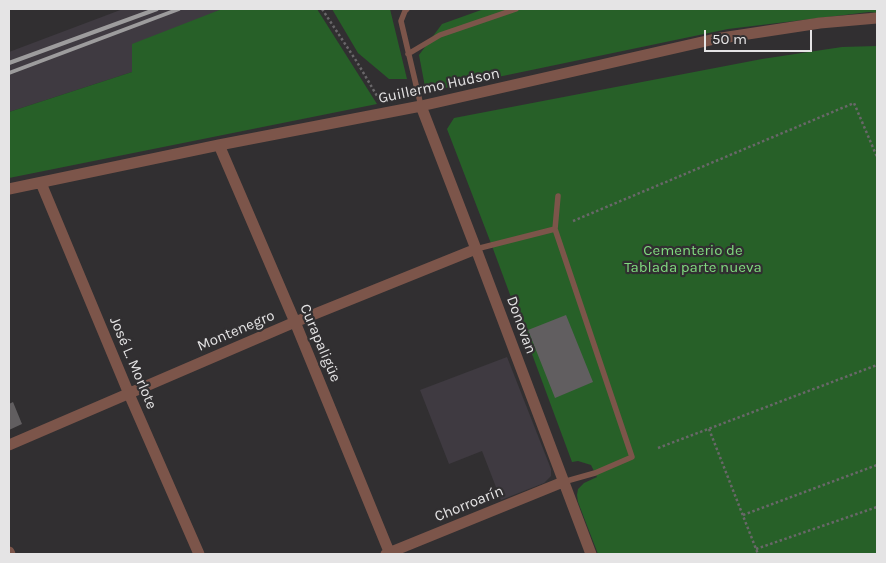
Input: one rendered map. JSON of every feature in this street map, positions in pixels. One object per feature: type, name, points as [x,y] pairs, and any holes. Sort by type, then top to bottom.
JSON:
[{"type":"street","name":"Guillermo Hudson","points":[[9,189],[219,145],[421,106],[714,39],[820,23],[877,18]]},
{"type":"street","name":"Donovan","points":[[421,106],[591,554]]},
{"type":"street","name":"Curapaligüe","points":[[219,145],[389,554]]},
{"type":"street","name":"José L. Morlote","points":[[41,183],[129,394],[199,554]]},
{"type":"street","name":"Montenegro","points":[[9,445],[294,322],[476,249]]},
{"type":"street","name":"Chorroarín","points":[[389,554],[563,482]]},
{"type":"lane","points":[[406,9],[401,21],[421,106]]},
{"type":"lane","points":[[408,54],[440,34],[516,9]]},
{"type":"lane","points":[[558,196],[555,229],[632,457],[595,473],[563,482]]},
{"type":"lane","points":[[476,249],[555,229]]},
{"type":"path","points":[[322,9],[357,62],[387,113]]},
{"type":"path","points":[[573,221],[854,103],[877,157]]},
{"type":"path","points":[[658,448],[877,365]]},
{"type":"path","points":[[709,429],[758,554]]},
{"type":"path","points":[[742,515],[877,464]]},
{"type":"path","points":[[756,549],[877,507]]},
{"type":"shaded area","points":[[123,9],[222,9],[132,72],[9,112],[9,52]]},
{"type":"shaded area","points":[[507,357],[551,469],[551,476],[544,483],[501,500],[482,451],[449,464],[420,390]]},
{"type":"green space","points":[[222,9],[317,9],[377,104],[9,178],[9,112],[132,72],[132,44]]},
{"type":"green space","points":[[332,9],[390,9],[407,79],[389,79],[358,53]]},
{"type":"green space","points":[[484,9],[877,9],[877,13],[869,12],[728,29],[426,92],[419,55],[442,24]]},
{"type":"green space","name":"Cementerio de Tablada parte nueva","points":[[877,46],[877,554],[598,554],[577,495],[578,489],[584,483],[597,477],[591,465],[578,461],[572,462],[447,129],[454,118],[762,59],[842,47]]},
{"type":"building","points":[[566,315],[593,382],[555,398],[528,330]]},
{"type":"building","points":[[13,402],[22,424],[9,430],[9,404]]},
{"type":"railway","points":[[9,63],[157,9]]},
{"type":"railway","points":[[9,73],[179,9]]}]
